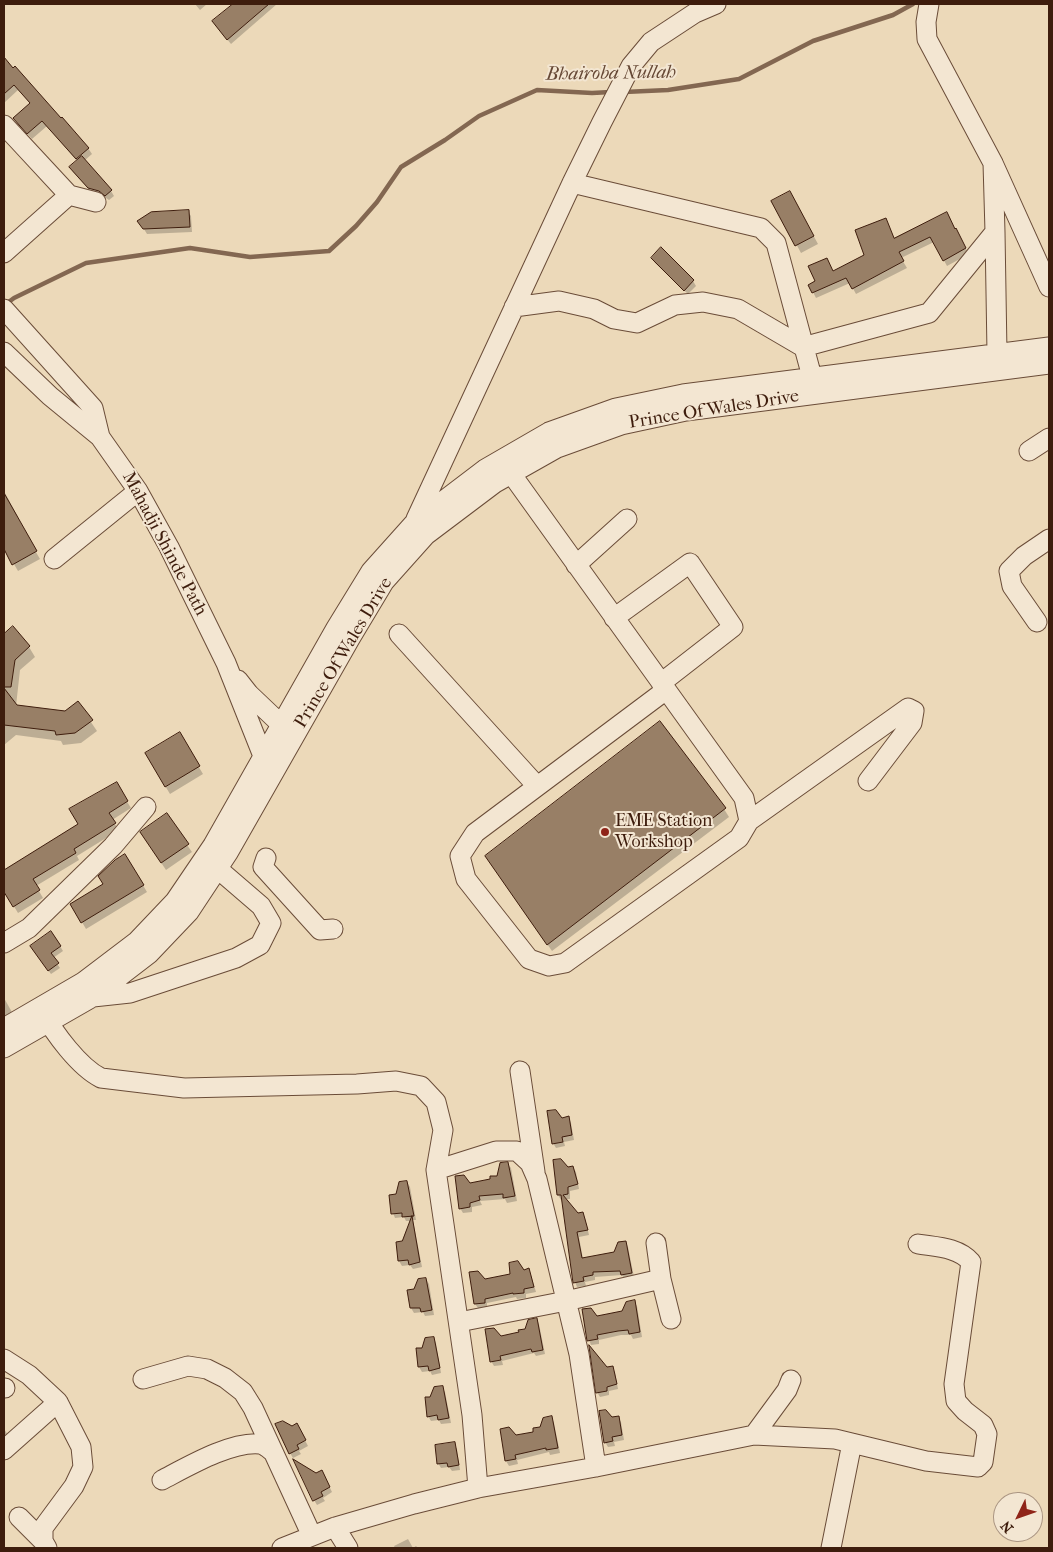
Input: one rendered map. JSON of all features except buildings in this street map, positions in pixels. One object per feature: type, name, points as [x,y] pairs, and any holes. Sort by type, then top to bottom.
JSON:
[{"type":"street","points":[[420,529],[514,308],[572,183],[631,66],[651,42],[695,13],[716,4]]},
{"type":"street","points":[[928,4],[927,39],[993,163],[1049,287]]},
{"type":"street","points":[[4,125],[68,195],[96,202]]},
{"type":"street","points":[[993,163],[997,353]]},
{"type":"street","points":[[572,183],[761,228],[776,243],[812,377]]},
{"type":"street","points":[[4,253],[68,195]]},
{"type":"street","points":[[514,308],[559,301],[594,309],[614,319],[637,323],[675,305],[703,302],[738,308],[803,347],[928,313],[994,232]]},
{"type":"street","points":[[5,310],[93,408],[100,437]]},
{"type":"street","name":"Prince Of Wales Drive","points":[[506,466],[550,432],[616,408],[683,394],[1049,347]]},
{"type":"street","name":"Mahadji Shinde Path","points":[[4,352],[10,369],[100,437],[138,491],[169,547],[271,760]]},
{"type":"street","name":"Prince Of Wales Drive","points":[[4,1048],[83,982],[137,941],[175,901],[271,760],[288,731],[370,571],[420,529],[485,469],[506,466],[621,425],[686,411],[1049,364]]},
{"type":"street","points":[[1029,451],[1049,438]]},
{"type":"street","points":[[506,466],[744,798],[749,821]]},
{"type":"street","points":[[54,559],[138,491]]},
{"type":"street","points":[[576,565],[627,519]]},
{"type":"street","points":[[1037,622],[1012,586],[1009,572],[1024,556],[1049,539]]},
{"type":"street","points":[[614,618],[690,563],[733,627],[663,686],[475,833],[460,856],[466,879],[529,959],[549,966],[565,963],[739,838],[749,821],[908,708],[914,711],[912,723],[868,781]]},
{"type":"street","points":[[399,634],[537,786]]},
{"type":"street","name":"Mahadji Shinde Path","points":[[226,664],[249,694],[288,731]]},
{"type":"street","name":"Prince Of Wales Drive","points":[[4,1028],[92,997],[156,947],[189,912],[228,853],[271,760]]},
{"type":"street","points":[[4,943],[29,928],[113,846],[146,807]]},
{"type":"street","points":[[266,858],[263,867],[320,930],[333,929]]},
{"type":"street","points":[[218,869],[261,906],[271,922]]},
{"type":"street","points":[[92,997],[130,993],[236,958],[260,945],[271,922],[296,904]]},
{"type":"street","points":[[44,1015],[84,1068],[101,1078],[184,1088],[357,1084],[396,1081],[421,1086],[436,1102],[443,1130],[436,1170],[472,1415],[478,1488]]},
{"type":"street","points":[[520,1071],[535,1175],[579,1354],[596,1467]]},
{"type":"street","points":[[436,1170],[496,1151],[517,1151],[530,1163],[535,1175]]},
{"type":"street","points":[[656,1243],[661,1279],[671,1319]]},
{"type":"street","points":[[282,1548],[335,1527],[478,1488],[596,1467],[754,1434],[835,1439],[926,1461],[978,1467],[983,1462],[988,1434],[983,1424],[965,1411],[956,1401],[954,1384],[971,1262],[965,1255],[946,1248],[918,1244]]},
{"type":"street","points":[[459,1322],[566,1301],[661,1279]]},
{"type":"street","points":[[4,1359],[29,1375],[58,1402],[81,1447],[82,1467],[74,1486],[43,1528],[45,1545]]},
{"type":"street","points":[[143,1379],[188,1366],[207,1369],[225,1378],[243,1392],[253,1408],[312,1536]]},
{"type":"street","points":[[754,1434],[788,1390],[791,1380]]},
{"type":"street","points":[[4,1450],[58,1402]]},
{"type":"street","points":[[831,1548],[852,1443]]},
{"type":"street","points":[[162,1480],[195,1462],[241,1444],[262,1444],[273,1452]]},
{"type":"street","points":[[19,1517],[45,1545]]},
{"type":"street","points":[[335,1527],[348,1548]]},
{"type":"waterway","name":"Bhairoba Nullah","points":[[624,92],[668,90],[739,79],[813,41],[893,15],[913,4]]},
{"type":"waterway","name":"Bhairoba Nullah","points":[[6,304],[14,298],[86,263],[190,248],[250,257],[329,251],[356,226],[377,202],[401,167],[479,116],[537,90],[592,93],[611,92]]},
{"type":"place","name":"EME Station Workshop","points":[[605,832]]}]
